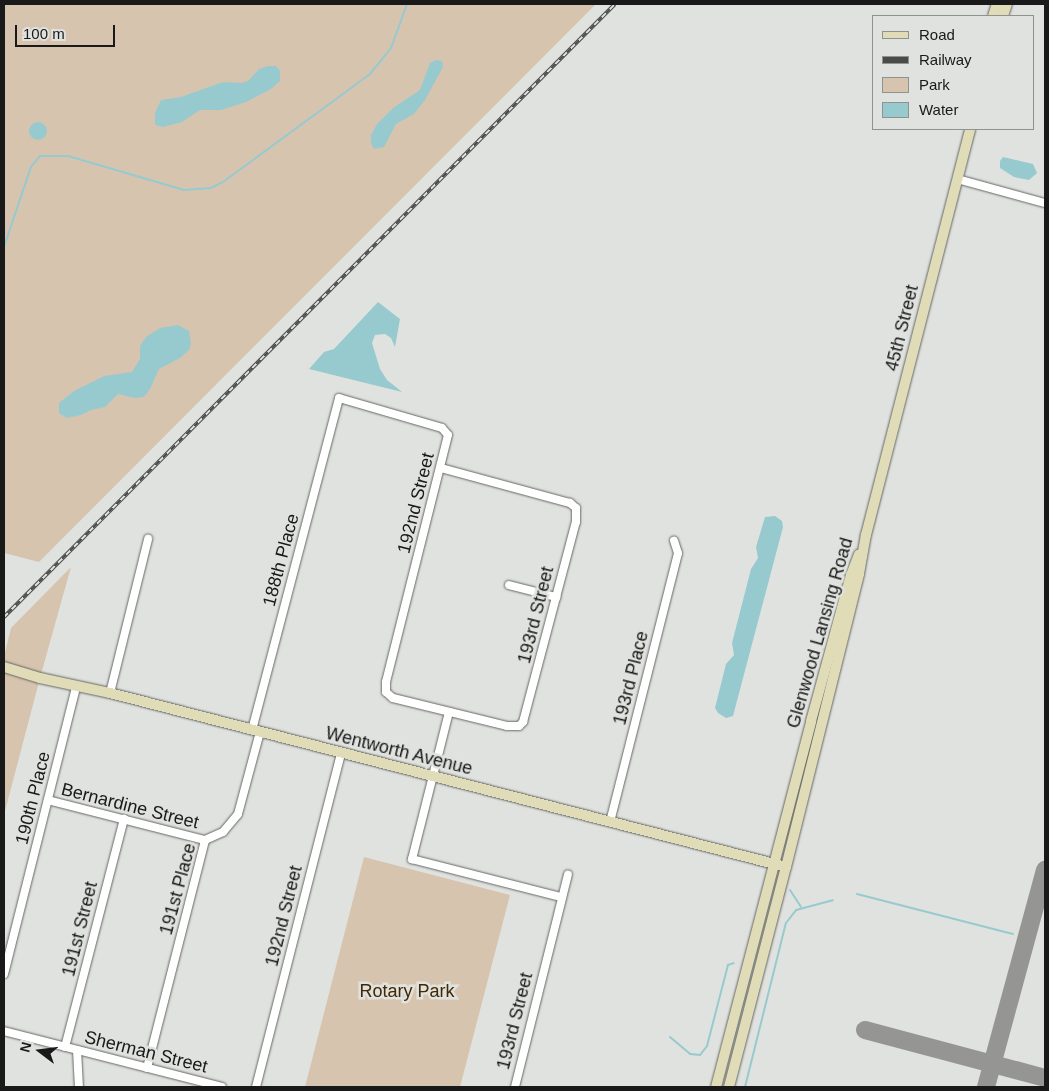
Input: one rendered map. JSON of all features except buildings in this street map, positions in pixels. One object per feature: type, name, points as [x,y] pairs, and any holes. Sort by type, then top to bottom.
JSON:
[{"type":"main road","name":"45th Street","points":[[866,535],[970,130]]},
{"type":"main road","name":"Glenwood Lansing Road","points":[[716,1087],[850,575],[866,535]]},
{"type":"main road","name":"Glenwood Lansing Road","points":[[729,1087],[859,574],[866,535]]},
{"type":"main road","name":"Wentworth Avenue","points":[[4,666],[76,687],[110,693],[786,867]]},
{"type":"street","points":[[957,179],[1045,203]]},
{"type":"street","name":"192nd Street","points":[[339,398],[444,429],[448,439],[386,682],[386,692],[393,698],[449,712]]},
{"type":"street","name":"188th Place","points":[[256,731],[339,398]]},
{"type":"street","name":"193rd Street","points":[[440,468],[570,503],[576,508],[576,522],[526,716],[519,726],[507,726],[449,712]]},
{"type":"street","points":[[110,693],[148,539]]},
{"type":"street","name":"193rd Place","points":[[610,822],[678,554],[674,541]]},
{"type":"street","points":[[509,585],[556,597]]},
{"type":"street","name":"190th Place","points":[[4,974],[76,687]]},
{"type":"street","points":[[449,712],[412,859],[561,897]]},
{"type":"street","name":"191st Place","points":[[147,1068],[205,840],[223,832],[238,814],[256,731]]},
{"type":"street","name":"192nd Street","points":[[256,1087],[342,753]]},
{"type":"street","name":"Bernardine Street","points":[[48,800],[205,840]]},
{"type":"street","name":"191st Street","points":[[65,1047],[124,819]]},
{"type":"street","name":"193rd Street","points":[[514,1087],[568,874]]},
{"type":"street","name":"Sherman Street","points":[[4,1031],[222,1087]]},
{"type":"street","points":[[77,1050],[79,1087]]},
{"type":"green space","points":[[4,4],[596,4],[39,562],[4,553]]},
{"type":"green space","points":[[71,567],[4,815],[4,657],[11,628]]},
{"type":"green space","name":"Rotary Park","points":[[364,857],[510,895],[460,1087],[305,1087]]},
{"type":"water","points":[[436,60],[442,61],[443,67],[425,100],[414,114],[396,124],[384,147],[374,149],[371,143],[371,135],[377,124],[393,108],[420,90],[430,63]]},
{"type":"water","points":[[276,66],[280,71],[280,81],[271,89],[246,102],[221,110],[200,110],[182,122],[163,127],[155,125],[155,113],[161,100],[181,97],[223,82],[242,83],[248,81],[259,69]]},
{"type":"water","points":[[38,122],[44,125],[47,131],[44,137],[38,140],[32,137],[29,131],[32,125]]},
{"type":"water","points":[[1003,157],[1033,164],[1037,173],[1029,180],[1014,177],[1000,168],[1000,161]]},
{"type":"water","points":[[378,302],[400,319],[395,347],[391,338],[385,334],[375,335],[372,343],[380,369],[387,380],[402,392],[309,369],[324,352],[334,349]]},
{"type":"water","points":[[178,325],[189,331],[191,344],[189,350],[180,358],[159,369],[150,389],[144,397],[134,398],[118,394],[105,407],[91,410],[81,415],[67,418],[59,413],[59,403],[74,391],[104,376],[132,372],[140,359],[140,346],[146,337],[160,328]]},
{"type":"water","points":[[775,516],[782,521],[783,527],[733,716],[726,718],[718,713],[715,708],[726,664],[734,655],[732,643],[751,569],[758,558],[756,547],[765,517]]},
{"type":"waterway","points":[[4,247],[31,167],[40,156],[68,156],[184,190],[211,188],[223,182],[370,74],[391,48],[407,4]]},
{"type":"waterway","points":[[790,890],[801,907]]},
{"type":"waterway","points":[[857,894],[1013,934]]},
{"type":"waterway","points":[[745,1087],[786,923],[796,910],[833,900]]},
{"type":"waterway","points":[[670,1037],[690,1054],[700,1055],[707,1046],[728,965],[734,963]]},
{"type":"taxiway","points":[[986,1087],[1045,870]]},
{"type":"taxiway","points":[[865,1030],[1045,1078]]},
{"type":"railway","points":[[4,617],[615,4]]}]
